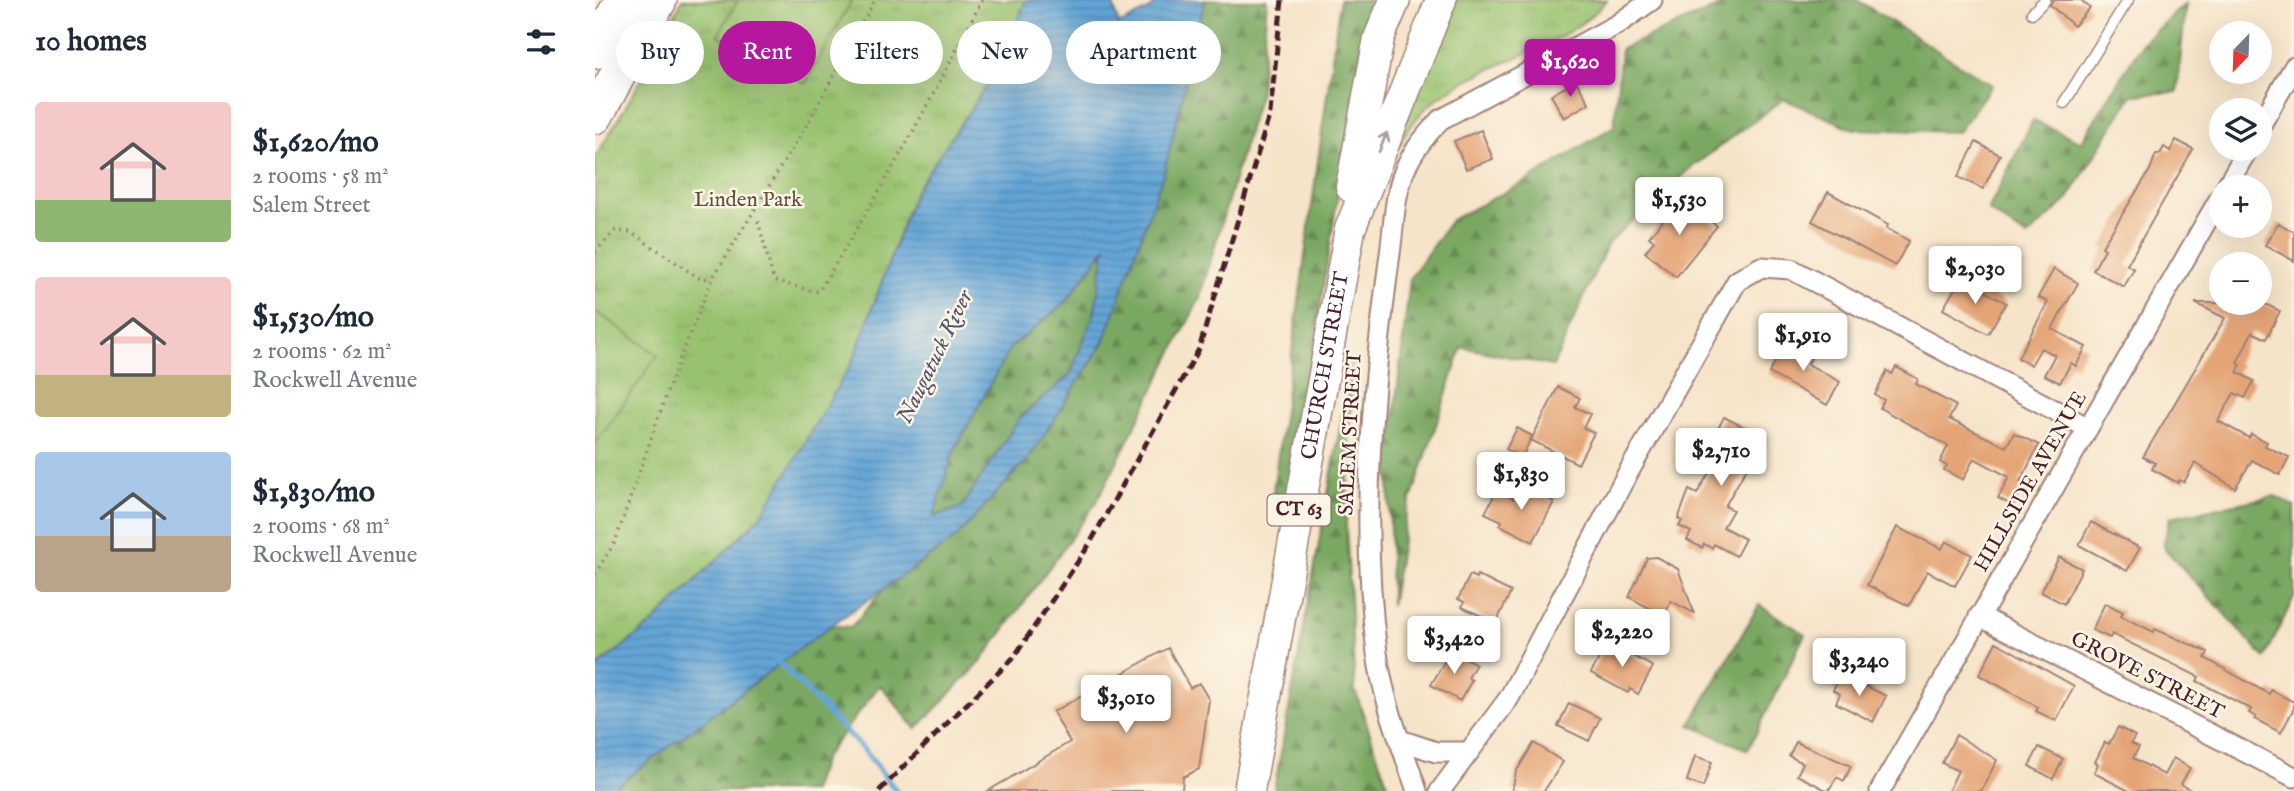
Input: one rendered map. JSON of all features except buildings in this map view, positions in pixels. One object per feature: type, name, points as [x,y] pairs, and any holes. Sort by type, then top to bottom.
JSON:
[{"type":"highway","points":[[595,51],[623,0]]},
{"type":"highway","points":[[595,116],[659,0]]},
{"type":"main road","name":"CHURCH STREET","points":[[1248,791],[1350,229],[1351,186],[1379,38],[1395,0]]},
{"type":"main road","name":"CHURCH STREET","points":[[1350,229],[1441,0]]},
{"type":"street","points":[[1379,38],[1382,0]]},
{"type":"street","name":"SALEM STREET","points":[[1417,791],[1384,692],[1377,654],[1369,562],[1369,470],[1379,334],[1397,196],[1406,167],[1422,139],[1440,120],[1455,109],[1618,24],[1652,0]]},
{"type":"street","points":[[2272,105],[2294,67]]},
{"type":"street","name":"HILLSIDE AVENUE","points":[[1880,791],[2209,217]]},
{"type":"street","points":[[1440,791],[1509,698],[1624,480],[1737,281],[1761,267],[1791,269],[2088,429]]},
{"type":"street","name":"GROVE STREET","points":[[1979,616],[2294,777]]},
{"type":"street","points":[[1400,740],[1436,752],[1469,752]]},
{"type":"lane","points":[[2032,13],[2045,0]]},
{"type":"lane","points":[[2064,103],[2128,0]]},
{"type":"path","points":[[595,574],[622,522],[670,384],[712,279],[816,110],[875,0]]},
{"type":"path","points":[[758,221],[774,281],[818,292],[875,201],[939,86],[982,0]]},
{"type":"path","points":[[595,252],[611,234],[622,230],[699,278],[712,279]]},
{"type":"green space","name":"Linden Park","points":[[682,0],[1026,0],[1018,21],[957,21],[957,84],[988,84],[915,191],[853,361],[762,515],[651,625],[595,668],[595,158],[639,84],[704,84],[704,21],[672,21]]},
{"type":"green space","points":[[738,0],[852,0],[840,21],[830,21],[830,39],[816,64],[816,21],[726,21]]},
{"type":"green space","points":[[1205,0],[1267,0],[1260,91],[1199,300],[1096,503],[980,663],[916,729],[880,685],[824,758],[812,791],[595,791],[595,773],[797,623],[851,627],[913,556],[956,538],[1031,455],[1104,342],[1180,84],[1221,84],[1221,21],[1199,21]]},
{"type":"green space","points":[[1340,0],[1369,0],[1286,520],[1270,513]]},
{"type":"green space","points":[[1453,0],[1607,0],[1587,19],[1565,34],[1467,80],[1444,94],[1418,116],[1390,160]]},
{"type":"green space","points":[[1733,0],[1857,0],[1992,85],[1958,132],[1853,129],[1784,99],[1688,170],[1608,243],[1553,366],[1462,347],[1407,512],[1391,606],[1389,464],[1410,278],[1451,220],[1525,182],[1614,126],[1621,49]]},
{"type":"green space","points":[[2186,3],[2177,92],[2132,95],[2067,200],[2027,237],[1988,210],[2033,120],[2081,142],[2143,42]]},
{"type":"green space","points":[[1107,245],[1094,315],[1070,375],[1019,419],[962,507],[933,517],[953,453],[1010,348],[1066,302]]},
{"type":"green space","points":[[595,311],[658,355],[595,444]]},
{"type":"green space","points":[[1352,361],[1346,524],[1355,690],[1387,783],[1387,791],[1274,791]]},
{"type":"green space","points":[[2275,496],[2294,506],[2294,597],[2265,658],[2163,547],[2170,517]]},
{"type":"green space","points":[[1759,605],[1805,634],[1748,750],[1690,725]]},
{"type":"water","name":"Naugatuck River","points":[[1026,0],[1112,0],[1118,21],[1066,21],[1066,84],[1185,84],[1165,169],[1104,342],[1031,455],[956,538],[829,627],[610,791],[595,791],[595,668],[651,625],[762,515],[853,361],[915,191],[988,84],[1052,84],[1052,21],[1018,21]],"holes":[[[1106,246],[1094,315],[1070,375],[1019,419],[962,507],[934,517],[953,453],[1010,348],[1066,302]]]},
{"type":"water","points":[[1154,0],[1205,0],[1200,21],[1127,21],[1152,8]]},
{"type":"waterway","points":[[775,658],[865,751],[896,791]]},
{"type":"railway","points":[[879,791],[1014,657],[1089,545],[1199,349],[1270,113],[1282,0]]}]
